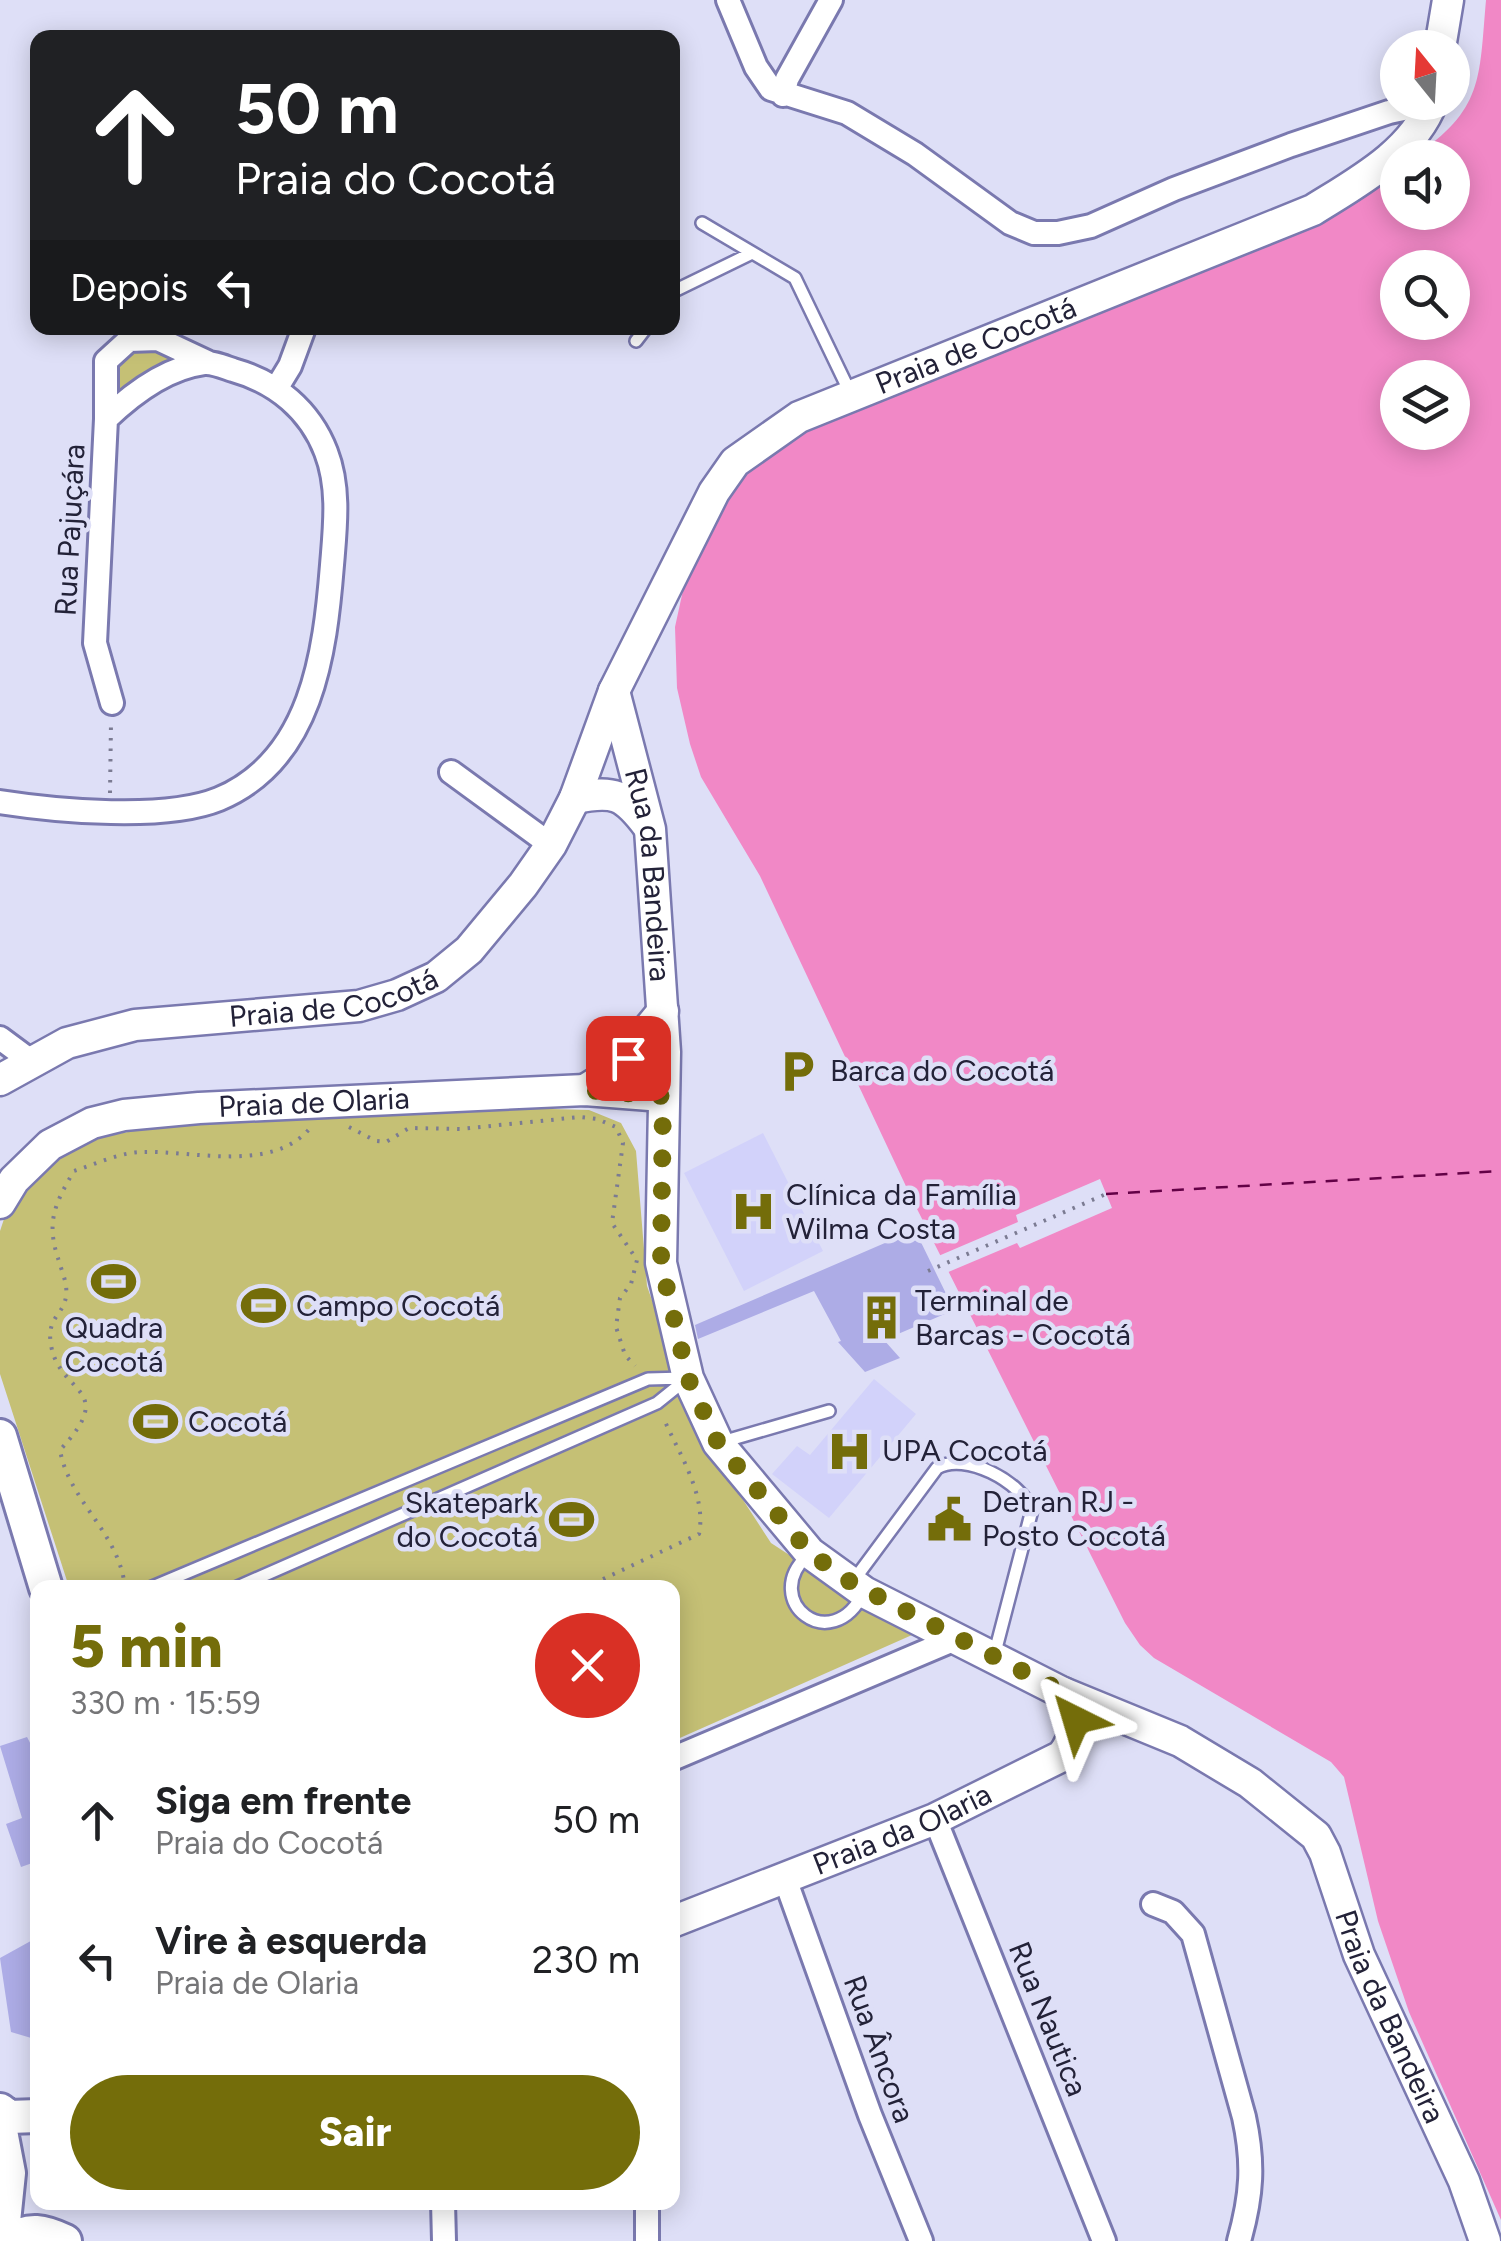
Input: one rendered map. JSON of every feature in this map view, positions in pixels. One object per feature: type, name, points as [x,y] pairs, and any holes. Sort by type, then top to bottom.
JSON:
[{"type":"main road","points":[[0,1436],[8,1501],[43,1580]]},
{"type":"main road","points":[[0,2110],[9,2117],[30,2116]]},
{"type":"main road","points":[[0,2126],[9,2173],[6,2241],[28,2232],[44,2231],[65,2241]]},
{"type":"main road","points":[[48,2210],[65,2241]]},
{"type":"street","points":[[728,0],[756,67],[771,89],[846,113],[915,154],[1026,232],[1042,234],[1091,226],[1174,189],[1380,115]]},
{"type":"street","points":[[783,95],[787,79],[830,0]]},
{"type":"street","points":[[1443,30],[1448,0]]},
{"type":"street","name":"Praia de Cocotá","points":[[614,691],[693,530],[735,462],[806,414],[1313,210],[1397,151],[1425,120]]},
{"type":"street","points":[[276,389],[301,335]]},
{"type":"street","name":"Rua Pajuçára","points":[[0,802],[110,813],[180,808],[218,800],[247,783],[277,757],[296,730],[317,678],[328,616],[336,520],[327,455],[312,422],[276,389],[158,339],[128,340],[106,361],[95,643],[112,703]]},
{"type":"street","name":"Rua Pajuçára","points":[[106,419],[150,383],[206,362]]},
{"type":"street","name":"Rua da Bandeira","points":[[585,1090],[612,1073],[663,1011],[650,830],[612,728],[614,691]]},
{"type":"street","name":"Praia de Cocotá","points":[[13,1072],[67,1043],[135,1024],[359,1006],[436,977],[469,950],[523,886],[551,845],[612,728]]},
{"type":"street","points":[[451,772],[551,845]]},
{"type":"street","points":[[575,798],[604,792],[619,797],[633,807],[650,830]]},
{"type":"street","points":[[663,1011],[661,1263],[688,1378],[718,1443],[810,1553],[858,1588],[1063,1692]]},
{"type":"street","points":[[0,1038],[13,1072]]},
{"type":"street","name":"Praia de Olaria","points":[[0,1203],[14,1180],[50,1145],[92,1123],[124,1115],[585,1090],[663,1096]]},
{"type":"street","points":[[680,1756],[956,1639]]},
{"type":"street","name":"Praia da Bandeira","points":[[1063,1692],[1180,1741],[1280,1804],[1316,1836],[1326,1853],[1358,1955],[1464,2182],[1485,2241]]},
{"type":"street","name":"Praia da Olaria","points":[[680,1919],[935,1818],[1062,1756],[1071,1744],[1076,1720],[1063,1692]]},
{"type":"street","name":"Rua Nautica","points":[[935,1818],[1104,2241]]},
{"type":"street","name":"Rua Âncora","points":[[784,1876],[920,2241]]},
{"type":"street","points":[[1153,1904],[1173,1912],[1192,1934],[1244,2117],[1252,2184],[1239,2241]]},
{"type":"street","points":[[443,2210],[444,2241]]},
{"type":"street","points":[[647,2210],[647,2241]]},
{"type":"lane","points":[[702,223],[794,278],[801,287],[836,386]]},
{"type":"lane","points":[[680,288],[752,253]]},
{"type":"lane","points":[[636,341],[641,335]]},
{"type":"lane","points":[[806,414],[814,400],[836,386],[860,378],[888,381]]},
{"type":"lane","points":[[169,1580],[648,1379],[688,1378]]},
{"type":"lane","points":[[252,1580],[657,1403],[688,1378]]},
{"type":"lane","points":[[718,1443],[829,1411]]},
{"type":"lane","points":[[810,1553],[795,1568],[790,1588],[797,1608],[814,1621],[836,1622],[855,1612],[858,1588],[937,1468],[962,1461],[1016,1486],[1027,1496],[1032,1510],[994,1658]]},
{"type":"path","points":[[110,744],[110,813]]},
{"type":"path","points":[[348,1126],[376,1142],[386,1142],[409,1128],[460,1130],[580,1117],[616,1127],[623,1143],[612,1224],[637,1260],[631,1284],[620,1298],[616,1327],[624,1354],[648,1379]]},
{"type":"path","points":[[123,1580],[117,1552],[64,1472],[60,1450],[77,1432],[87,1405],[82,1390],[58,1365],[52,1348],[50,1329],[67,1291],[50,1235],[54,1210],[74,1171],[117,1156],[140,1152],[260,1155],[286,1148],[304,1136],[315,1122]]},
{"type":"path","points":[[928,1271],[1106,1194]]},
{"type":"path","points":[[601,1580],[699,1534],[702,1516],[698,1499],[657,1403]]},
{"type":"shaded area","points":[[1486,0],[1501,0],[1501,2220],[1409,2012],[1378,1921],[1344,1777],[1331,1762],[1154,1658],[1125,1623],[912,1199],[760,876],[701,777],[677,688],[675,627],[685,581],[744,472],[805,424],[1232,259],[1338,207],[1380,179],[1380,230],[1470,230],[1470,140],[1436,140],[1456,120],[1470,120],[1470,98],[1479,72]]},
{"type":"shaded area","points":[[132,349],[159,349],[177,362],[143,374],[117,393],[118,364]]},
{"type":"shaded area","points":[[514,1108],[589,1110],[621,1123],[636,1151],[647,1286],[668,1346],[682,1406],[771,1543],[912,1635],[680,1738],[680,1580],[67,1580],[0,1374],[0,1231],[5,1216],[56,1158],[101,1137],[198,1119]]},
{"type":"shaded area","name":"Clínica da Família Wilma Costa","points":[[763,1133],[823,1251],[744,1291],[684,1173]]},
{"type":"shaded area","name":"UPA Cocotá","points":[[874,1379],[916,1414],[829,1518],[772,1474],[797,1446],[810,1455]]},
{"type":"pier","points":[[1100,1179],[1112,1208],[1020,1248],[1017,1243],[946,1273],[936,1257],[1018,1222],[1016,1215]]},
{"type":"building","name":"Terminal de Barcas - Cocotá","points":[[915,1230],[954,1310],[884,1340],[900,1358],[865,1372],[838,1342],[841,1341],[814,1291],[698,1339],[695,1325]]},
{"type":"building","points":[[27,1737],[30,1743],[30,1864],[21,1867],[6,1824],[22,1818],[0,1746]]},
{"type":"building","points":[[30,1941],[30,2038],[11,2032],[0,1958]]},
{"type":"ferry route","points":[[1106,1194],[1501,1171]]},
{"type":"place","name":"Barca do Cocotá","points":[[797,1071]]},
{"type":"place","name":"Clínica da Família Wilma Costa","points":[[753,1212]]},
{"type":"place","name":"Quadra Cocotá","points":[[114,1281]]},
{"type":"place","name":"Campo Cocotá","points":[[263,1306]]},
{"type":"place","name":"Terminal de Barcas - Cocotá","points":[[882,1318]]},
{"type":"place","name":"Cocotá","points":[[155,1422]]},
{"type":"place","name":"UPA Cocotá","points":[[849,1451]]},
{"type":"place","name":"Detran RJ - Posto Cocotá","points":[[949,1519]]},
{"type":"place","name":"Skatepark do Cocotá","points":[[571,1520]]},
{"type":"route","points":[[628,1058],[585,1090],[663,1096],[661,1263],[688,1378],[718,1443],[810,1553],[864,1592],[1063,1692],[1076,1720]]}]
